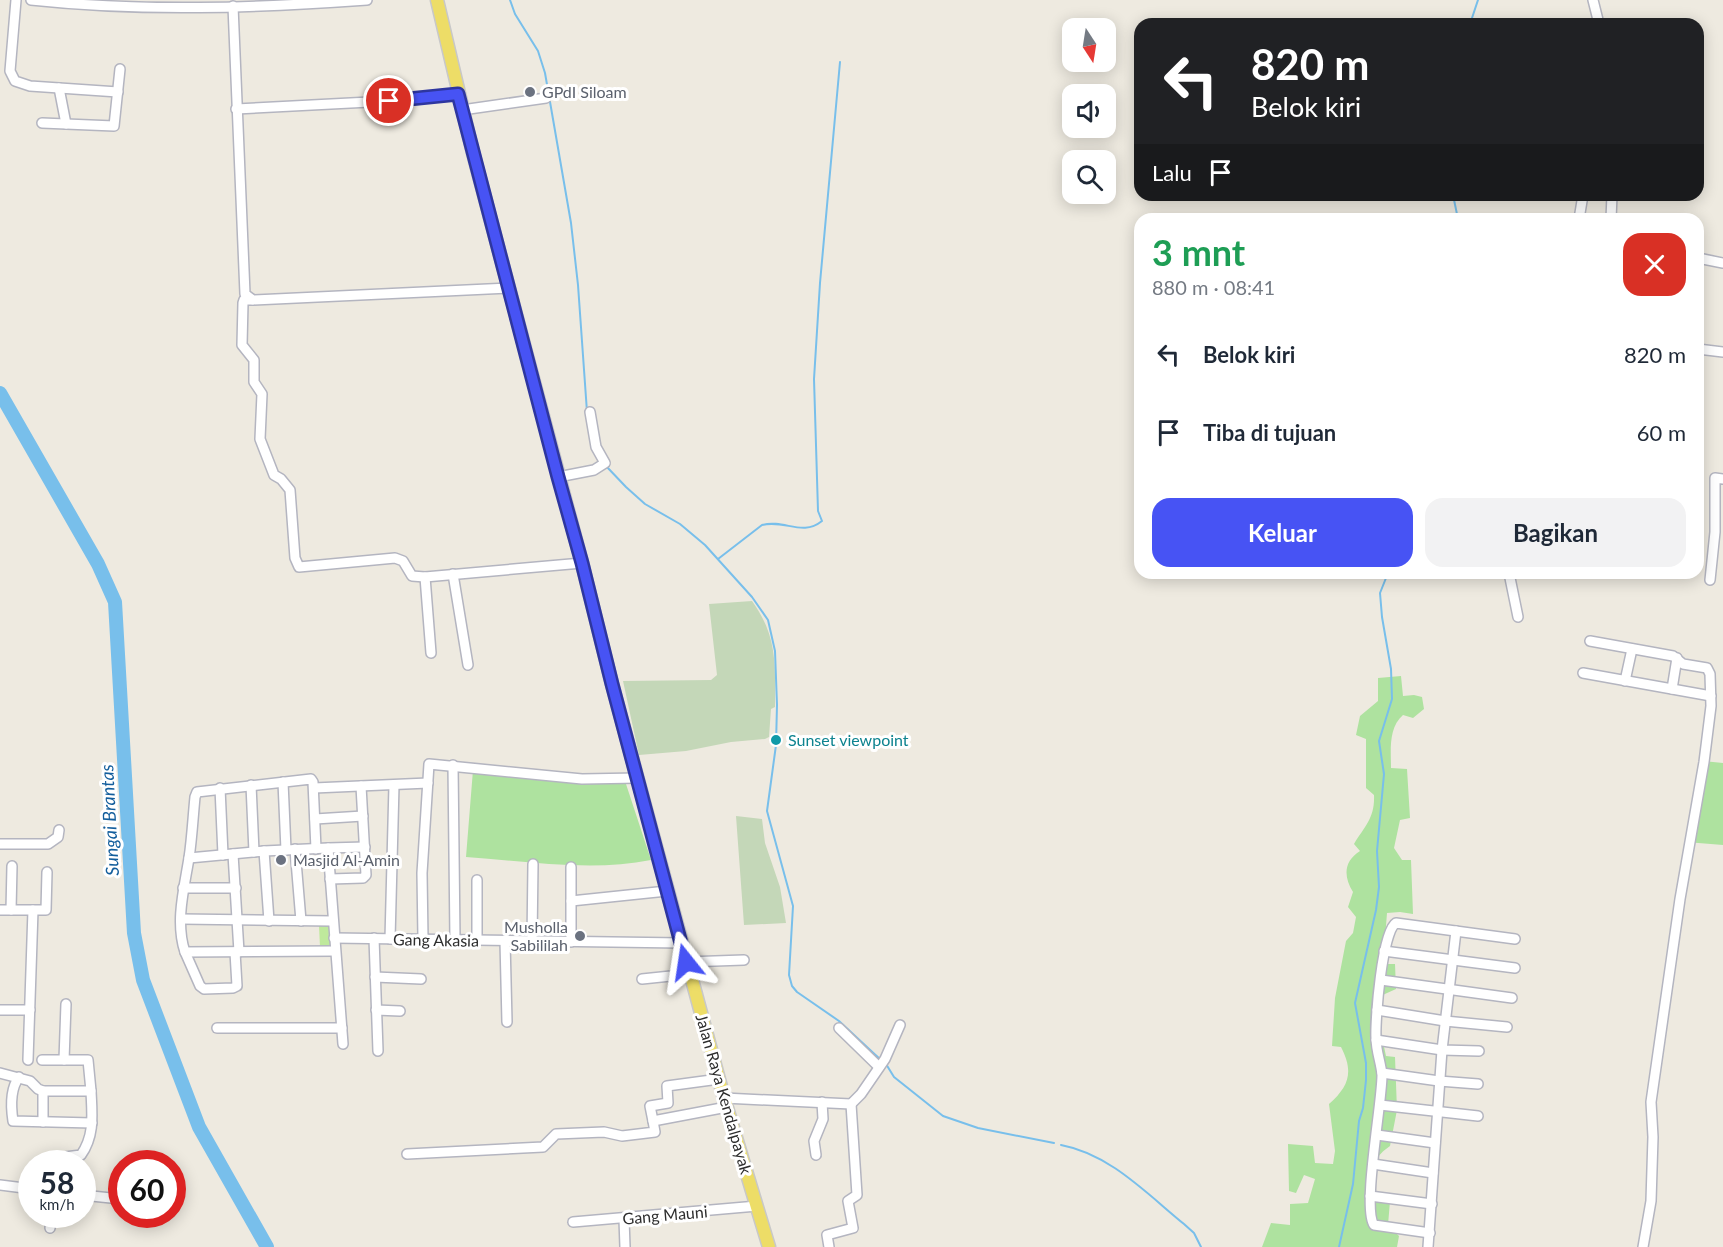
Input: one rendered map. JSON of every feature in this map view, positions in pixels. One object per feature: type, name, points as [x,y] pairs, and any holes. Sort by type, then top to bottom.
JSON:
[{"type":"main road","name":"Jalan Raya Kendalpayak","points":[[437,0],[462,110],[582,563],[610,678],[725,1102],[769,1247]]},
{"type":"street","points":[[16,0],[10,71],[13,80],[18,83],[59,88],[118,92]]},
{"type":"street","points":[[31,0],[101,7],[124,3],[203,3],[233,6],[367,0]]},
{"type":"street","points":[[1593,0],[1598,18]]},
{"type":"street","points":[[233,6],[245,294],[252,300]]},
{"type":"street","points":[[42,123],[114,126],[120,69]]},
{"type":"street","points":[[0,70],[10,71]]},
{"type":"street","points":[[59,88],[66,124]]},
{"type":"street","points":[[236,109],[389,101],[458,94]]},
{"type":"street","points":[[462,110],[546,98]]},
{"type":"street","points":[[1704,259],[1723,262]]},
{"type":"street","points":[[509,288],[244,300],[242,345],[254,360],[254,382],[262,394],[260,439],[274,475],[281,478],[290,490],[296,562],[299,567],[395,558],[403,561],[411,575],[425,577],[582,563]]},
{"type":"street","points":[[1704,350],[1723,352]]},
{"type":"street","points":[[558,477],[594,470],[604,465],[596,447],[590,412]]},
{"type":"street","points":[[1710,580],[1719,478]]},
{"type":"street","points":[[453,574],[468,665]]},
{"type":"street","points":[[425,577],[430,653]]},
{"type":"street","points":[[1510,579],[1518,617]]},
{"type":"street","points":[[1590,641],[1677,658],[1683,664],[1707,668],[1709,671],[1711,696],[1704,762],[1680,899],[1651,1102],[1653,1137],[1651,1201],[1643,1247]]},
{"type":"street","points":[[1625,681],[1632,649]]},
{"type":"street","points":[[1672,689],[1677,658]]},
{"type":"street","points":[[1583,673],[1711,696]]},
{"type":"street","points":[[423,939],[422,873],[429,764],[582,779],[638,778]]},
{"type":"street","points":[[453,765],[455,940]]},
{"type":"street","points":[[220,788],[228,854],[236,888],[237,986],[204,989],[200,986],[181,937],[183,888],[189,858],[195,797],[200,790],[220,788],[251,785],[283,782],[311,779],[314,788],[316,849]]},
{"type":"street","points":[[283,782],[301,921]]},
{"type":"street","points":[[314,788],[428,783]]},
{"type":"street","points":[[251,785],[269,921]]},
{"type":"street","points":[[390,939],[394,785]]},
{"type":"street","points":[[330,879],[365,877],[361,786]]},
{"type":"street","points":[[315,819],[363,816]]},
{"type":"street","points":[[0,844],[48,844],[58,837],[59,830]]},
{"type":"street","points":[[189,858],[364,847]]},
{"type":"street","points":[[328,848],[343,1044]]},
{"type":"street","points":[[532,941],[533,864]]},
{"type":"street","points":[[11,910],[12,866]]},
{"type":"street","points":[[571,942],[572,867]]},
{"type":"street","points":[[0,910],[47,909],[47,872]]},
{"type":"street","points":[[477,880],[477,940]]},
{"type":"street","points":[[183,888],[236,888]]},
{"type":"street","points":[[571,901],[668,891]]},
{"type":"street","points":[[28,1060],[33,910]]},
{"type":"street","points":[[181,919],[333,921]]},
{"type":"street","points":[[1430,1233],[1373,1225],[1370,1196],[1382,1073],[1376,1040],[1377,1010],[1384,951],[1394,923],[1515,939]]},
{"type":"street","points":[[1428,1247],[1444,1021],[1456,931]]},
{"type":"street","name":"Gang Akasia","points":[[334,938],[681,944]]},
{"type":"street","points":[[374,938],[378,1051]]},
{"type":"street","points":[[505,941],[507,1022]]},
{"type":"street","points":[[185,952],[335,951]]},
{"type":"street","points":[[1384,951],[1515,968]]},
{"type":"street","points":[[642,979],[688,968],[744,960]]},
{"type":"street","points":[[375,977],[421,979]]},
{"type":"street","points":[[1381,980],[1512,998]]},
{"type":"street","points":[[64,1060],[66,1004]]},
{"type":"street","points":[[0,1010],[30,1010]]},
{"type":"street","points":[[376,1010],[400,1011]]},
{"type":"street","points":[[1377,1010],[1444,1021],[1507,1027]]},
{"type":"street","points":[[829,1247],[827,1235],[853,1228],[848,1201],[857,1196],[851,1104],[861,1094],[881,1064],[900,1025]]},
{"type":"street","points":[[218,1028],[342,1028]]},
{"type":"street","points":[[839,1028],[881,1064]]},
{"type":"street","points":[[1376,1040],[1442,1050],[1479,1052]]},
{"type":"street","points":[[42,1060],[88,1060],[92,1123],[84,1150]]},
{"type":"street","points":[[0,1073],[30,1081],[38,1089],[43,1090],[91,1091]]},
{"type":"street","points":[[1382,1073],[1478,1084]]},
{"type":"street","points":[[19,1077],[14,1086],[13,1121],[92,1123]]},
{"type":"street","points":[[407,1154],[543,1147],[556,1134],[604,1132],[622,1136],[655,1132],[650,1106],[668,1103],[667,1086],[719,1079]]},
{"type":"street","points":[[43,1090],[43,1122]]},
{"type":"street","points":[[653,1121],[725,1102],[851,1104]]},
{"type":"street","points":[[816,1155],[814,1141],[824,1119],[822,1102]]},
{"type":"street","points":[[1380,1105],[1478,1116]]},
{"type":"street","points":[[1377,1135],[1435,1143]]},
{"type":"street","points":[[1373,1164],[1433,1173]]},
{"type":"street","points":[[0,1185],[18,1187]]},
{"type":"street","points":[[1370,1196],[1432,1204]]},
{"type":"street","name":"Gang Mauni","points":[[573,1222],[757,1206]]},
{"type":"street","points":[[624,1219],[625,1247]]},
{"type":"green space","points":[[752,601],[767,627],[773,652],[775,707],[771,709],[769,737],[686,751],[639,755],[623,681],[711,680],[717,675],[709,604]]},
{"type":"green space","points":[[1401,676],[1403,696],[1422,697],[1424,709],[1413,718],[1403,715],[1398,720],[1391,747],[1391,768],[1407,769],[1410,818],[1400,820],[1394,848],[1402,860],[1411,860],[1413,914],[1387,913],[1383,964],[1395,964],[1396,989],[1376,998],[1386,1056],[1395,1057],[1397,1110],[1390,1146],[1376,1160],[1373,1177],[1373,1191],[1390,1201],[1388,1225],[1399,1236],[1397,1247],[1262,1247],[1271,1223],[1290,1225],[1290,1204],[1308,1203],[1315,1179],[1304,1175],[1296,1193],[1289,1191],[1288,1144],[1313,1146],[1315,1163],[1333,1164],[1335,1151],[1329,1104],[1345,1085],[1348,1071],[1341,1047],[1332,1046],[1335,998],[1346,941],[1353,933],[1356,917],[1348,907],[1353,892],[1348,880],[1347,869],[1351,859],[1360,851],[1354,844],[1368,821],[1374,803],[1374,795],[1366,788],[1366,739],[1356,735],[1360,716],[1378,701],[1378,678]]},
{"type":"green space","points":[[1703,761],[1723,763],[1723,845],[1686,842]]},
{"type":"green space","points":[[473,770],[625,781],[651,860],[582,865],[466,857]]},
{"type":"green space","points":[[736,816],[762,819],[765,843],[780,887],[786,923],[744,925]]},
{"type":"green space","points":[[319,926],[329,926],[331,947],[320,947]]},
{"type":"waterway","points":[[510,0],[515,14],[538,51],[545,73],[571,223],[587,412]]},
{"type":"waterway","points":[[1472,18],[1478,0]]},
{"type":"waterway","points":[[718,559],[762,525],[778,524],[807,528],[822,521],[818,511],[814,379],[820,283],[840,62]]},
{"type":"waterway","points":[[1454,201],[1457,213]]},
{"type":"waterway","name":"Sungai Brantas","points":[[0,393],[98,564],[115,602],[134,933],[143,980],[199,1127],[267,1247]]},
{"type":"waterway","points":[[588,423],[591,441]]},
{"type":"waterway","points":[[606,466],[645,504],[680,524],[705,545],[752,597],[768,620],[775,651],[777,705],[776,745],[767,811],[793,906],[789,975],[792,986],[797,992],[839,1021],[882,1061]]},
{"type":"waterway","points":[[1339,1247],[1353,1184],[1359,1121],[1366,1080],[1366,1063],[1355,1003],[1379,887],[1377,851],[1384,774],[1379,741],[1392,699],[1391,669],[1380,593],[1386,579]]},
{"type":"waterway","points":[[886,1064],[894,1077],[943,1116],[978,1128],[1054,1143]]},
{"type":"waterway","points":[[1061,1145],[1079,1150],[1112,1166],[1142,1188],[1194,1233],[1201,1247]]},
{"type":"place","name":"GPdI Siloam","points":[[530,92]]},
{"type":"place","name":"Sunset viewpoint","points":[[776,740]]},
{"type":"place","name":"Masjid Al-Amin","points":[[281,860]]},
{"type":"place","name":"Musholla Sabililah","points":[[580,936]]},
{"type":"route","points":[[389,101],[458,94],[686,962]]}]
